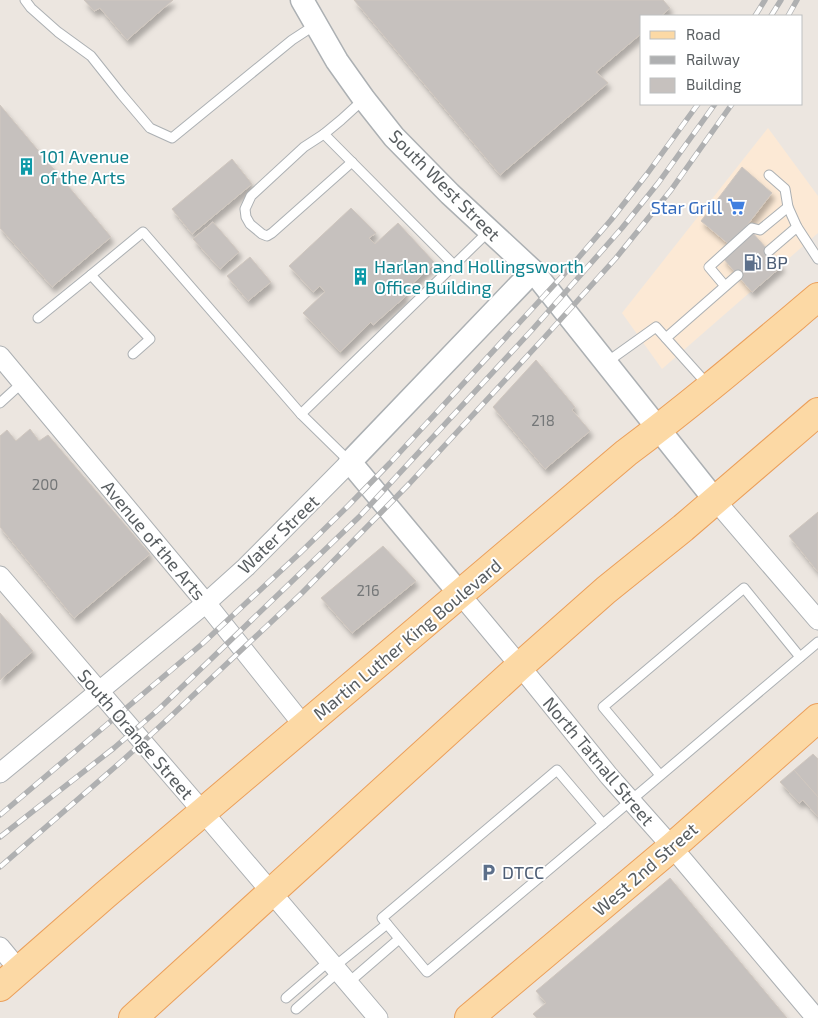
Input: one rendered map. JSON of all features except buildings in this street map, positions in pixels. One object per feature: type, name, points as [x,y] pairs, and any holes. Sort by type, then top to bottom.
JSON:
[{"type":"main road","name":"Martin Luther King Boulevard","points":[[10,978],[626,453],[710,387],[818,297]]},
{"type":"main road","points":[[132,1018],[606,590],[818,412]]},
{"type":"main road","name":"West 2nd Street","points":[[469,1018],[672,847],[818,718]]},
{"type":"street","name":"South West Street","points":[[302,0],[337,61],[394,137],[450,194],[533,271],[715,500]]},
{"type":"street","name":"Water Street","points":[[0,773],[206,603],[260,554],[533,271]]},
{"type":"street","name":"Avenue of the Arts","points":[[0,356],[206,603],[304,726]]},
{"type":"street","points":[[350,462],[460,594]]},
{"type":"street","points":[[715,500],[818,620]]},
{"type":"street","name":"South Orange Street","points":[[0,576],[378,1018]]},
{"type":"street","name":"North Tatnall Street","points":[[460,594],[609,776],[672,847],[816,1018]]},
{"type":"street","points":[[0,947],[10,978]]},
{"type":"lane","points":[[25,0],[31,8],[58,32],[91,56],[150,128],[172,138],[292,40],[315,24]]},
{"type":"lane","points":[[352,162],[267,236],[250,224],[246,217],[245,209],[251,196],[304,147],[324,134],[364,99]]},
{"type":"lane","points":[[324,134],[454,265]]},
{"type":"lane","points":[[769,175],[785,189],[788,207],[797,227],[818,259]]},
{"type":"lane","points":[[725,286],[709,267],[752,228],[760,230],[788,207]]},
{"type":"lane","points":[[769,251],[797,227]]},
{"type":"lane","points":[[301,414],[490,230]]},
{"type":"lane","points":[[38,318],[143,232],[301,414],[350,462]]},
{"type":"lane","points":[[91,275],[150,339],[133,354]]},
{"type":"lane","points":[[666,338],[738,275]]},
{"type":"lane","points":[[607,363],[656,326],[710,387]]},
{"type":"lane","points":[[0,403],[23,382]]},
{"type":"lane","points":[[660,775],[603,707],[610,700],[744,588],[800,657]]},
{"type":"lane","points":[[603,824],[557,770],[382,918],[427,972],[603,824],[630,800],[818,642]]},
{"type":"lane","points":[[296,1009],[386,924]]},
{"type":"lane","points":[[286,998],[400,939]]},
{"type":"shaded area","points":[[768,128],[818,196],[818,233],[662,369],[622,313]]},
{"type":"railway","points":[[756,15],[765,0]]},
{"type":"railway","points":[[772,15],[781,0]]},
{"type":"railway","points":[[789,15],[797,0]]},
{"type":"railway","points":[[0,815],[202,644],[348,506],[567,271],[611,220],[697,105]]},
{"type":"railway","points":[[0,837],[114,748],[159,709],[359,517],[532,330],[622,228],[659,182],[714,105]]},
{"type":"railway","points":[[0,867],[168,719],[301,594],[410,483],[616,258],[671,190],[731,105]]},
{"type":"place","name":"101 Avenue of the Arts","points":[[26,166]]},
{"type":"place","name":"Star Grill","points":[[736,207]]},
{"type":"place","name":"BP","points":[[752,262]]},
{"type":"place","name":"Harlan and Hollingsworth Office Building","points":[[360,276]]},
{"type":"place","name":"DTCC","points":[[488,872]]}]
